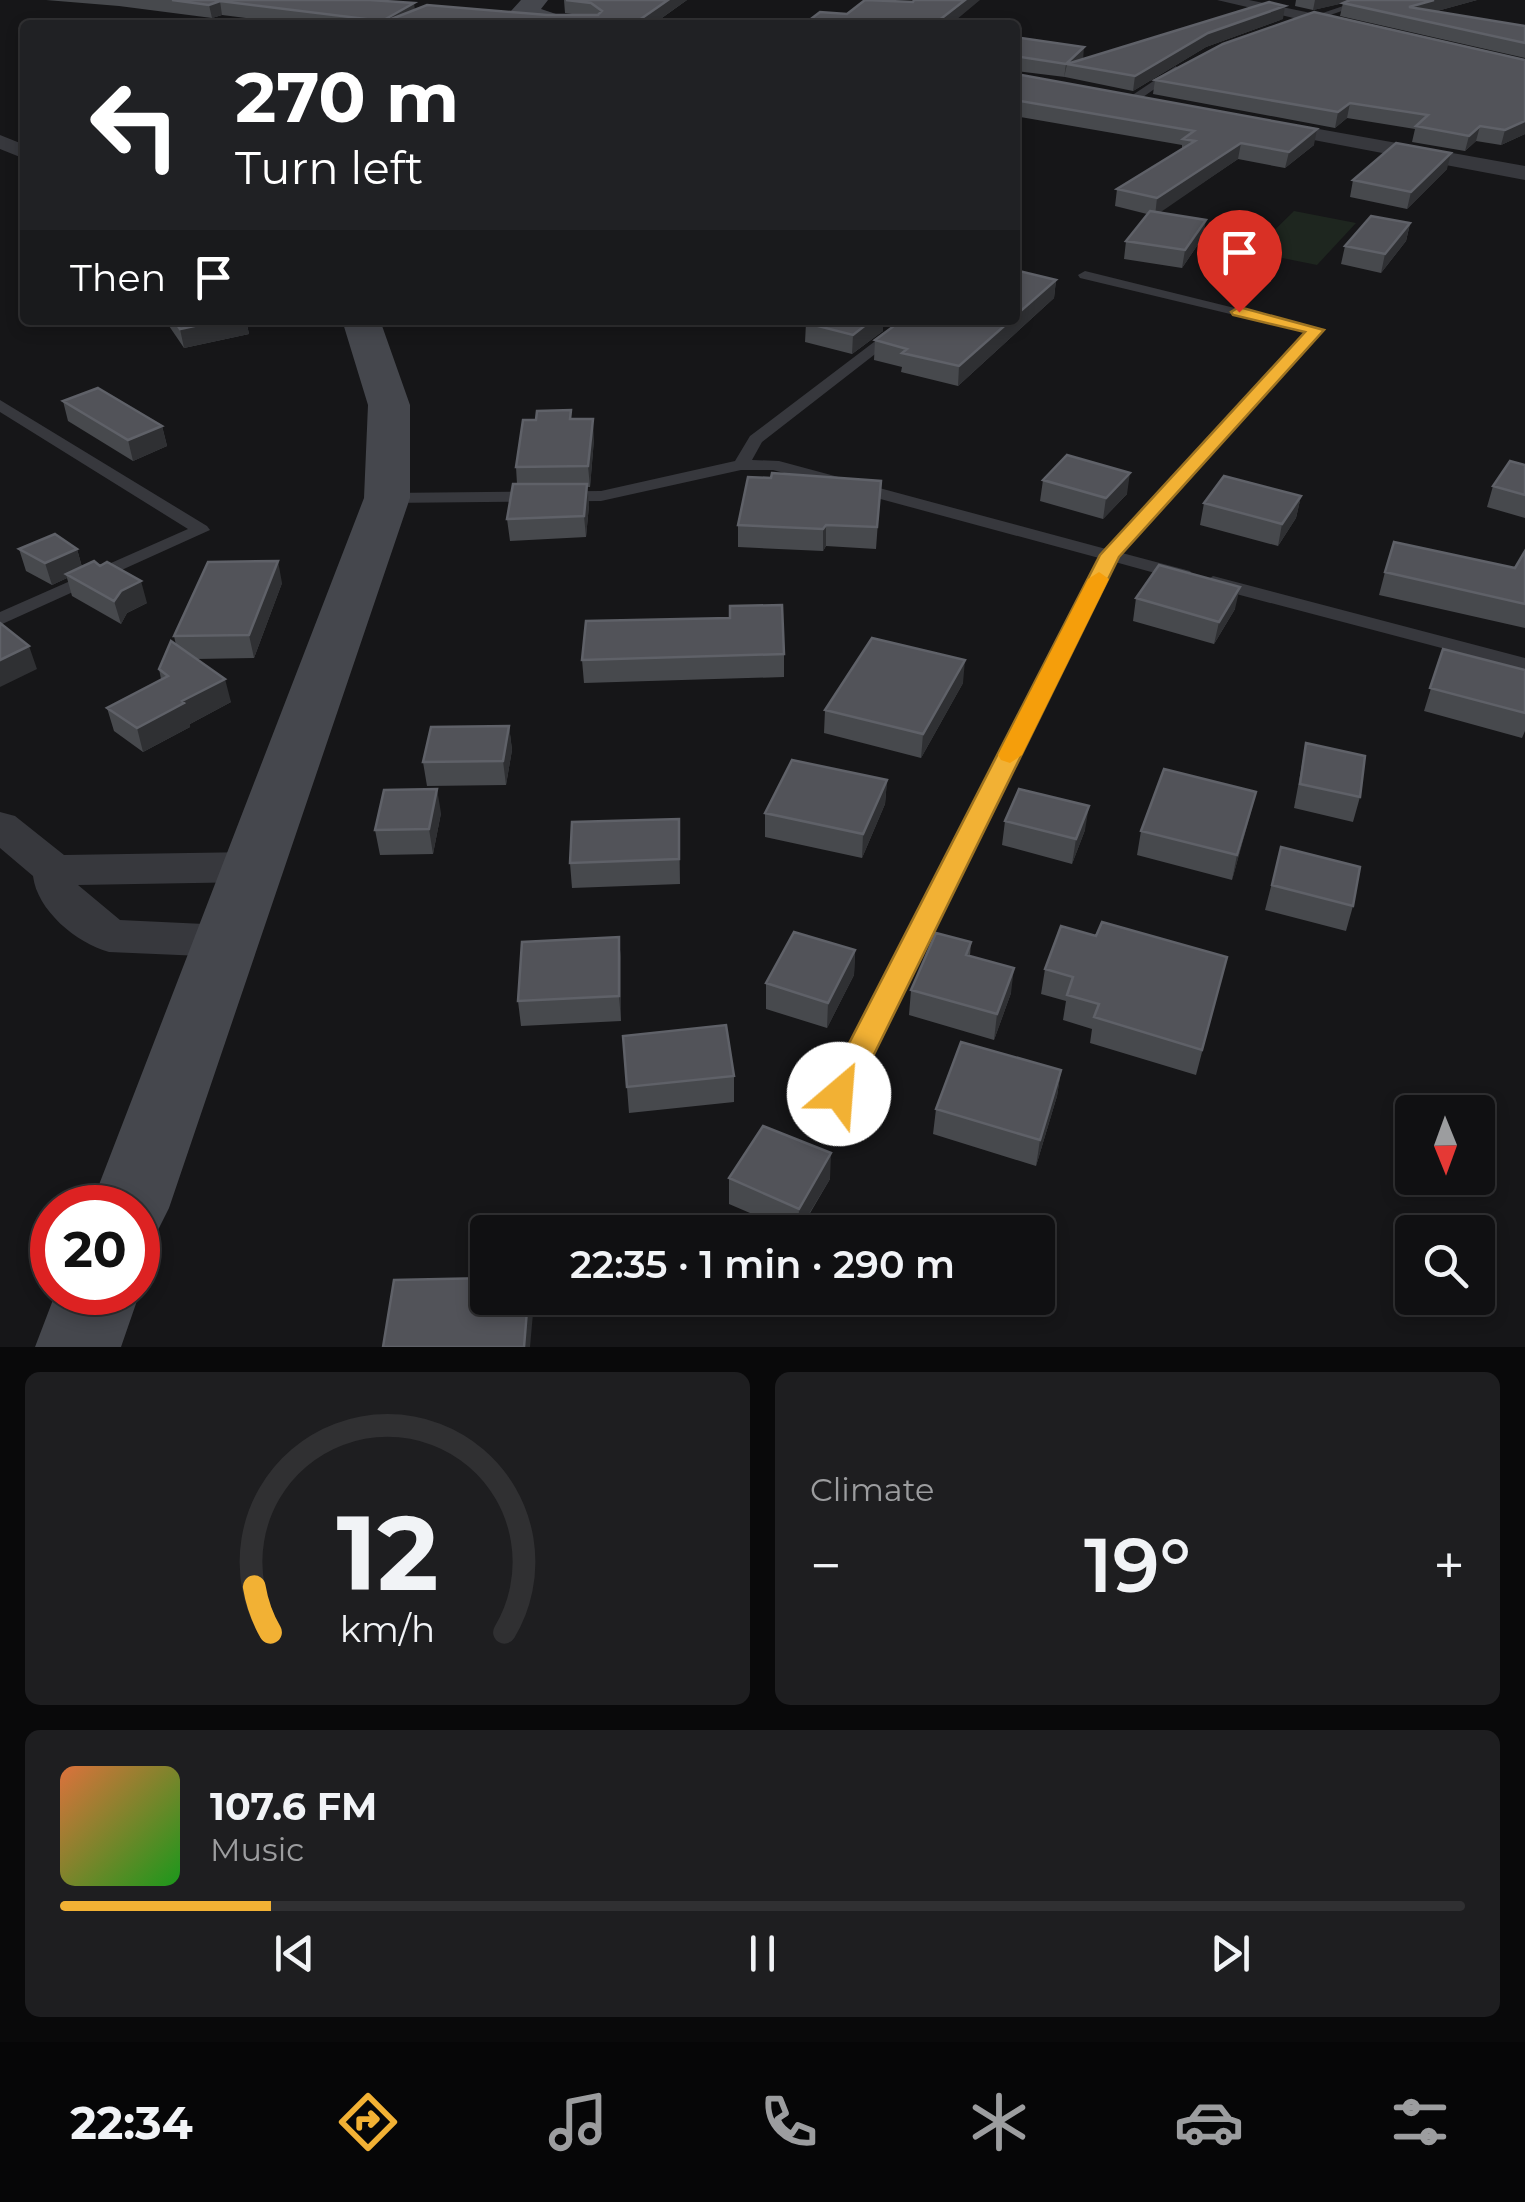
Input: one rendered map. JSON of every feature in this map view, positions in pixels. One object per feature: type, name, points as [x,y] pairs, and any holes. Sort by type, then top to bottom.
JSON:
[{"type":"street","points":[[1224,0],[1368,30]]},
{"type":"street","points":[[496,14],[547,16]]},
{"type":"street","points":[[1122,99],[1172,108]]},
{"type":"street","points":[[1250,122],[1525,173]]},
{"type":"street","points":[[137,1185],[387,498],[389,405],[363,325]]},
{"type":"street","points":[[0,826],[54,870],[252,866]]},
{"type":"street","points":[[54,870],[56,894],[108,936],[225,941]]},
{"type":"street","points":[[78,1347],[90,1315]]},
{"type":"lane","points":[[1280,29],[1370,0]]},
{"type":"lane","points":[[1122,99],[1196,60]]},
{"type":"lane","points":[[822,1128],[1110,555],[1316,330],[1086,275]]},
{"type":"lane","points":[[742,465],[756,439],[905,325]]},
{"type":"lane","points":[[0,405],[201,530],[0,620]]},
{"type":"lane","points":[[387,498],[601,496],[742,465],[773,465],[1525,664]]},
{"type":"shaded area","points":[[1294,211],[1356,223],[1317,265],[1252,252]]},
{"type":"building","points":[[172,0],[414,3],[384,20],[220,1],[209,5]]},
{"type":"building","points":[[566,0],[668,0],[639,20],[389,20],[427,5],[598,15],[602,11],[591,3]]},
{"type":"building","points":[[865,0],[965,0],[939,20],[810,20],[820,12],[847,14]]},
{"type":"building","points":[[1434,0],[1409,7],[1525,26],[1525,43],[1343,3]]},
{"type":"building","points":[[1269,2],[1285,6],[1208,33],[1135,76],[1067,64]]},
{"type":"building","points":[[1314,12],[1525,60],[1525,121],[1505,130],[1480,126],[1469,136],[1416,126],[1428,115],[1350,103],[1338,112],[1155,80],[1223,44]]},
{"type":"building","points":[[1020,38],[1084,47],[1066,64],[1020,57]]},
{"type":"building","points":[[1020,75],[1317,129],[1289,152],[1241,143],[1157,198],[1117,189],[1195,141],[1183,139],[1194,131],[1020,101]]},
{"type":"building","points":[[1396,143],[1451,153],[1411,192],[1353,180]]},
{"type":"building","points":[[1150,211],[1206,220],[1185,250],[1126,241]]},
{"type":"building","points":[[1371,216],[1410,223],[1385,254],[1345,246]]},
{"type":"building","points":[[1020,271],[1056,280],[1020,312]]},
{"type":"building","points":[[814,325],[866,325],[853,335]]},
{"type":"building","points":[[895,325],[1005,325],[959,366],[902,353],[907,349],[875,340]]},
{"type":"building","points":[[98,388],[162,426],[128,440],[63,401]]},
{"type":"building","points":[[571,410],[570,419],[593,419],[588,466],[516,467],[523,420],[536,420],[537,411]]},
{"type":"building","points":[[1067,455],[1130,473],[1106,498],[1043,480]]},
{"type":"building","points":[[1510,461],[1525,465],[1525,495],[1493,486]]},
{"type":"building","points":[[772,473],[881,481],[877,527],[738,525],[748,477],[771,478]]},
{"type":"building","points":[[1224,476],[1301,496],[1282,524],[1204,503]]},
{"type":"building","points":[[513,484],[587,484],[584,516],[507,519]]},
{"type":"building","points":[[55,534],[77,549],[45,563],[19,549]]},
{"type":"building","points":[[1394,542],[1515,568],[1525,551],[1525,604],[1385,572]]},
{"type":"building","points":[[94,561],[100,566],[107,562],[141,581],[121,591],[114,601],[66,574]]},
{"type":"building","points":[[278,561],[249,635],[174,636],[208,562]]},
{"type":"building","points":[[1159,565],[1240,587],[1219,622],[1136,598]]},
{"type":"building","points":[[782,605],[784,654],[582,660],[586,621],[730,618],[730,606]]},
{"type":"building","points":[[0,623],[29,646],[0,660]]},
{"type":"building","points":[[872,638],[965,660],[923,734],[825,710]]},
{"type":"building","points":[[171,641],[225,679],[137,728],[107,708],[168,676],[159,669]]},
{"type":"building","points":[[1443,649],[1525,670],[1525,713],[1430,688]]},
{"type":"building","points":[[509,726],[503,761],[423,762],[431,727]]},
{"type":"building","points":[[1306,743],[1365,756],[1360,797],[1300,784]]},
{"type":"building","points":[[792,760],[887,780],[863,834],[765,813]]},
{"type":"building","points":[[1164,769],[1256,792],[1237,855],[1141,831]]},
{"type":"building","points":[[437,789],[429,829],[375,830],[384,790]]},
{"type":"building","points":[[1019,789],[1089,806],[1076,839],[1005,821]]},
{"type":"building","points":[[679,819],[679,859],[570,863],[572,822]]},
{"type":"building","points":[[1281,847],[1360,867],[1353,906],[1272,885]]},
{"type":"building","points":[[1102,922],[1227,957],[1202,1050],[1094,1017],[1099,1004],[1067,995],[1073,977],[1045,969],[1061,926],[1096,936]]},
{"type":"building","points":[[794,932],[855,950],[828,1003],[766,983]]},
{"type":"building","points":[[936,933],[971,942],[966,955],[1014,968],[997,1014],[911,990]]},
{"type":"building","points":[[619,937],[619,996],[518,1001],[522,942]]},
{"type":"building","points":[[726,1025],[734,1076],[627,1087],[623,1036]]},
{"type":"building","points":[[961,1042],[1061,1070],[1040,1140],[936,1109]]},
{"type":"building","points":[[763,1126],[831,1153],[799,1209],[729,1178]]},
{"type":"building","points":[[470,1278],[470,1315],[527,1315],[524,1347],[383,1347],[394,1280]]},
{"type":"slow traffic","points":[[1010,755],[1099,579]]},
{"type":"route","points":[[839,1094],[1110,555],[1316,330],[1239,312]]}]
